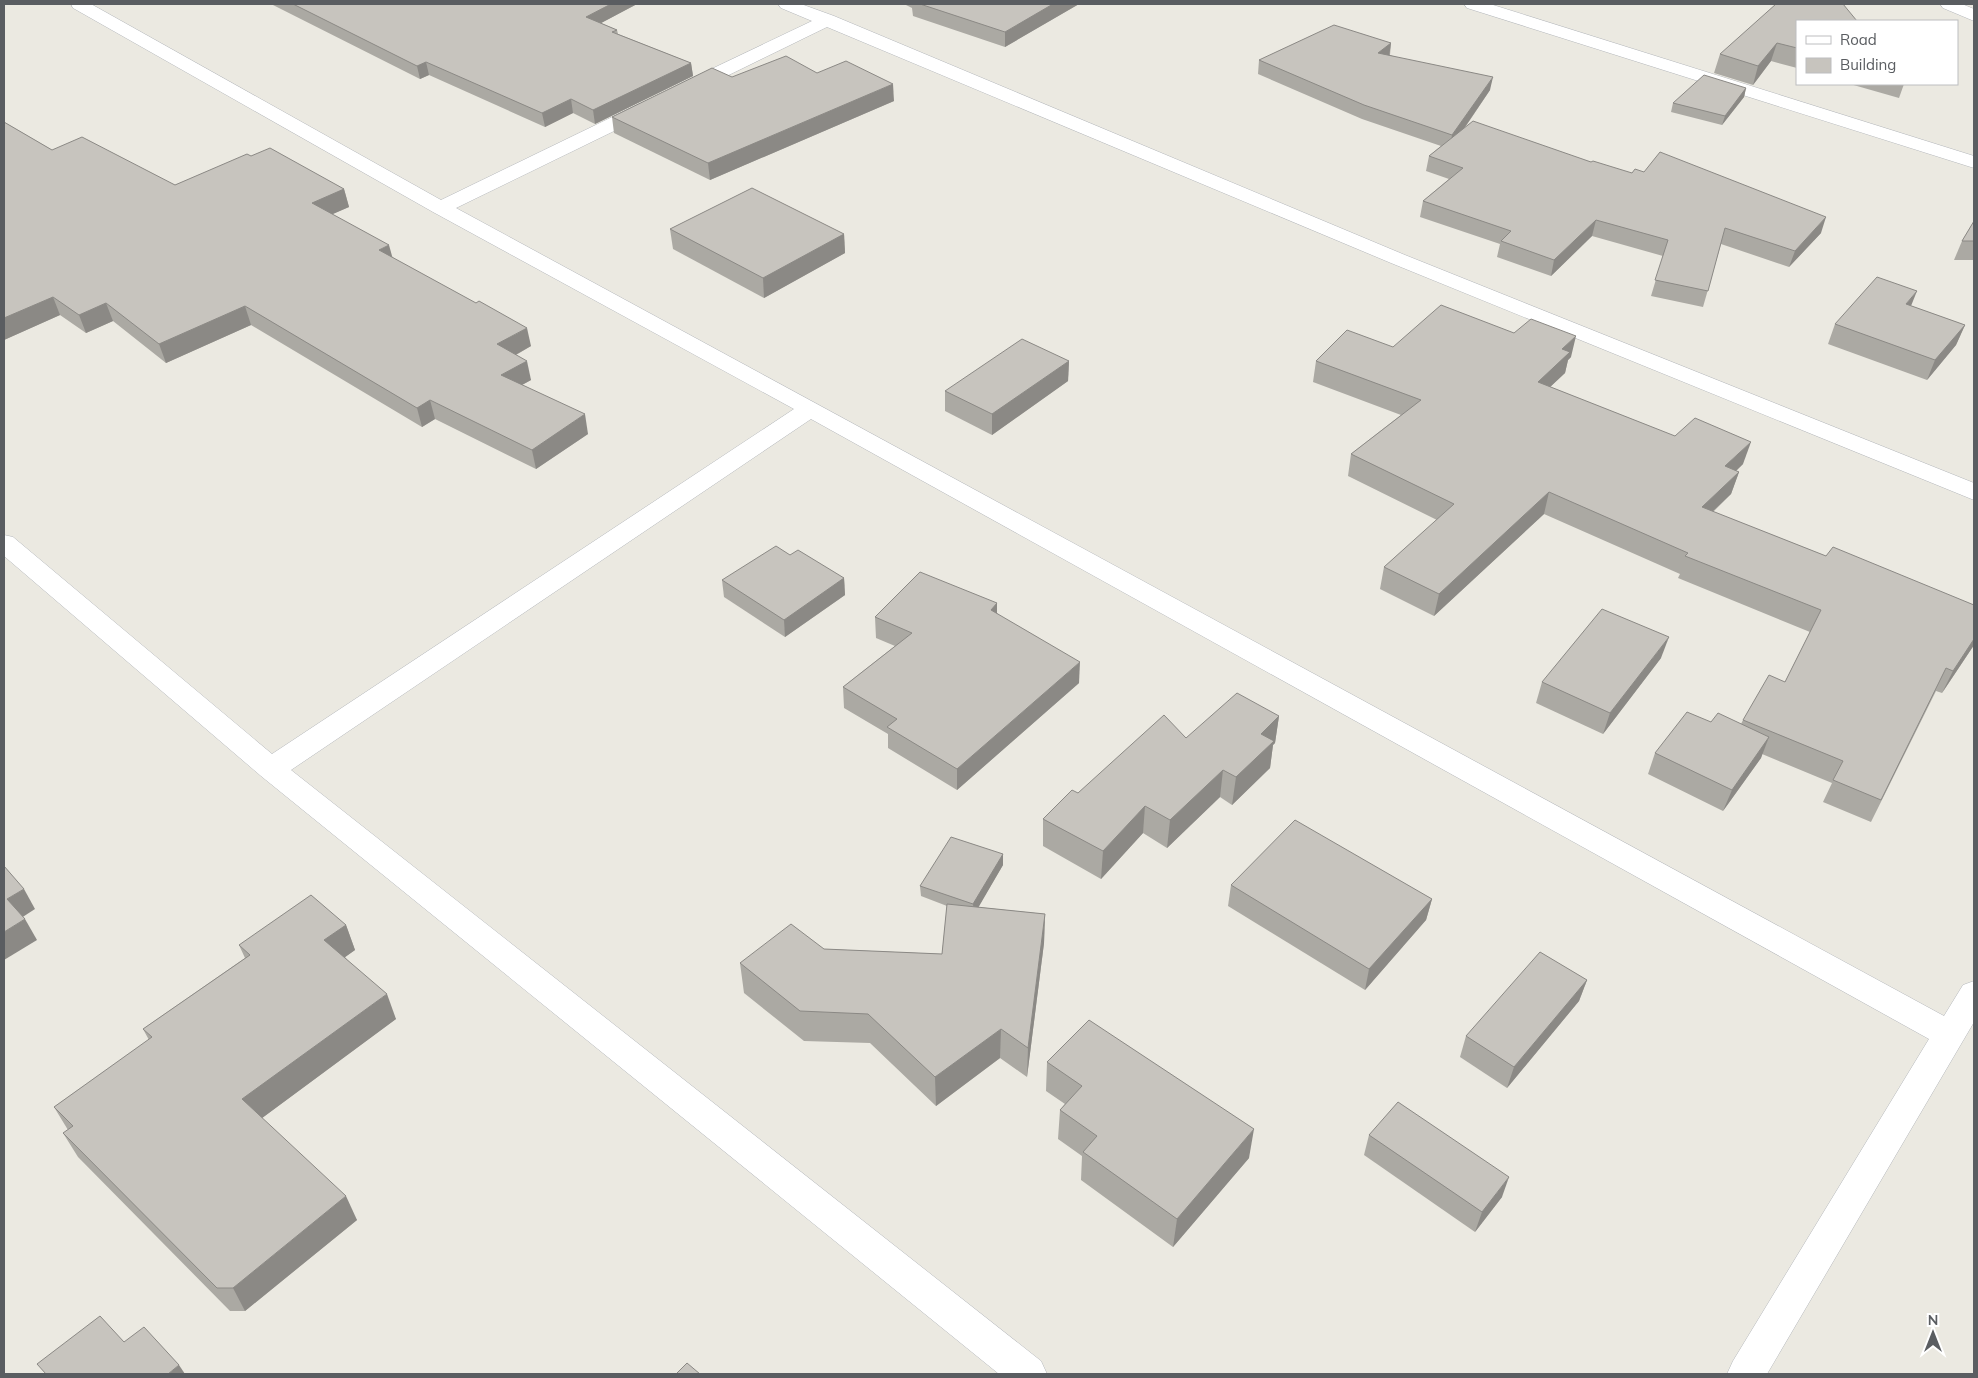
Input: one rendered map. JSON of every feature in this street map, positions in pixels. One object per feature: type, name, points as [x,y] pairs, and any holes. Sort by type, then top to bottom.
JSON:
[{"type":"street","points":[[79,4],[440,208],[1950,1035]]},
{"type":"street","points":[[787,4],[823,12],[1398,259],[1974,492]]},
{"type":"street","points":[[1473,4],[1974,162]]},
{"type":"street","points":[[1950,4],[1974,16]]},
{"type":"street","points":[[440,208],[665,99],[823,12]]},
{"type":"street","points":[[270,769],[810,409]]},
{"type":"street","points":[[4,543],[270,769],[1028,1374]]},
{"type":"street","points":[[1746,1374],[1974,994]]},
{"type":"building","points":[[293,4],[611,4],[586,17],[617,30],[612,32],[691,63],[593,110],[571,99],[542,113],[426,62],[417,66]]},
{"type":"building","points":[[920,4],[1053,4],[1005,32]]},
{"type":"building","points":[[1776,4],[1843,4],[1856,20],[1796,20],[1796,48],[1777,43],[1758,66],[1720,54]]},
{"type":"building","points":[[1334,25],[1391,43],[1378,53],[1493,77],[1452,135],[1364,105],[1259,60]]},
{"type":"building","points":[[786,56],[817,73],[846,61],[893,84],[708,163],[612,117],[712,68],[732,77]]},
{"type":"building","points":[[1704,75],[1746,88],[1725,116],[1673,103]]},
{"type":"building","points":[[1473,121],[1591,162],[1632,173],[1635,169],[1644,172],[1660,152],[1826,217],[1795,251],[1725,228],[1708,291],[1655,280],[1668,240],[1596,220],[1554,260],[1501,241],[1511,231],[1423,201],[1463,168],[1429,156]]},
{"type":"building","points":[[4,122],[52,150],[82,137],[175,185],[247,154],[251,156],[270,148],[344,189],[312,203],[389,245],[379,250],[476,303],[479,301],[527,328],[497,344],[527,361],[501,375],[585,414],[532,450],[430,400],[417,408],[245,306],[159,344],[106,303],[79,315],[53,297],[4,318]]},
{"type":"building","points":[[752,188],[844,234],[763,278],[670,229]]},
{"type":"building","points":[[1974,221],[1974,241],[1962,241]]},
{"type":"building","points":[[1877,277],[1917,291],[1906,304],[1965,325],[1935,360],[1835,324]]},
{"type":"building","points":[[1441,305],[1514,333],[1531,319],[1576,336],[1562,349],[1570,352],[1538,382],[1675,436],[1695,418],[1751,442],[1725,466],[1739,472],[1702,507],[1826,556],[1833,547],[1974,605],[1974,639],[1953,671],[1946,668],[1881,800],[1833,780],[1843,761],[1743,720],[1769,675],[1785,682],[1821,610],[1685,556],[1688,553],[1549,492],[1439,594],[1384,567],[1454,504],[1351,454],[1421,400],[1316,361],[1347,330],[1393,347]]},
{"type":"building","points":[[1022,339],[1069,361],[992,414],[945,391]]},
{"type":"building","points":[[776,546],[790,555],[798,550],[844,578],[784,620],[722,580]]},
{"type":"building","points":[[920,572],[997,603],[991,610],[1080,662],[957,769],[887,727],[897,719],[843,687],[912,633],[875,617]]},
{"type":"building","points":[[1602,609],[1669,637],[1610,713],[1542,682]]},
{"type":"building","points":[[1237,693],[1279,716],[1261,734],[1274,741],[1236,777],[1223,770],[1170,820],[1145,806],[1103,851],[1043,819],[1072,790],[1078,793],[1164,715],[1186,738]]},
{"type":"building","points":[[1687,712],[1711,722],[1718,713],[1769,737],[1732,790],[1655,753]]},
{"type":"building","points":[[1295,820],[1432,899],[1369,969],[1231,885]]},
{"type":"building","points":[[951,837],[1003,854],[973,904],[920,886]]},
{"type":"building","points":[[4,866],[24,889],[7,899],[25,919],[4,932]]},
{"type":"building","points":[[311,895],[346,925],[324,940],[387,994],[242,1099],[346,1196],[233,1288],[217,1288],[63,1133],[73,1126],[54,1107],[152,1037],[143,1029],[250,955],[239,945]]},
{"type":"building","points":[[947,904],[1045,914],[1028,1048],[1001,1029],[935,1077],[868,1014],[800,1011],[740,963],[791,924],[824,949],[942,954]]},
{"type":"building","points":[[1540,952],[1587,980],[1514,1067],[1466,1036]]},
{"type":"building","points":[[1089,1020],[1254,1129],[1177,1219],[1083,1152],[1097,1136],[1060,1110],[1082,1086],[1047,1062]]},
{"type":"building","points":[[1398,1102],[1509,1177],[1482,1212],[1369,1135]]},
{"type":"building","points":[[100,1316],[124,1342],[144,1327],[179,1365],[168,1374],[46,1374],[37,1364]]},
{"type":"building","points":[[687,1363],[700,1374],[676,1374]]}]
